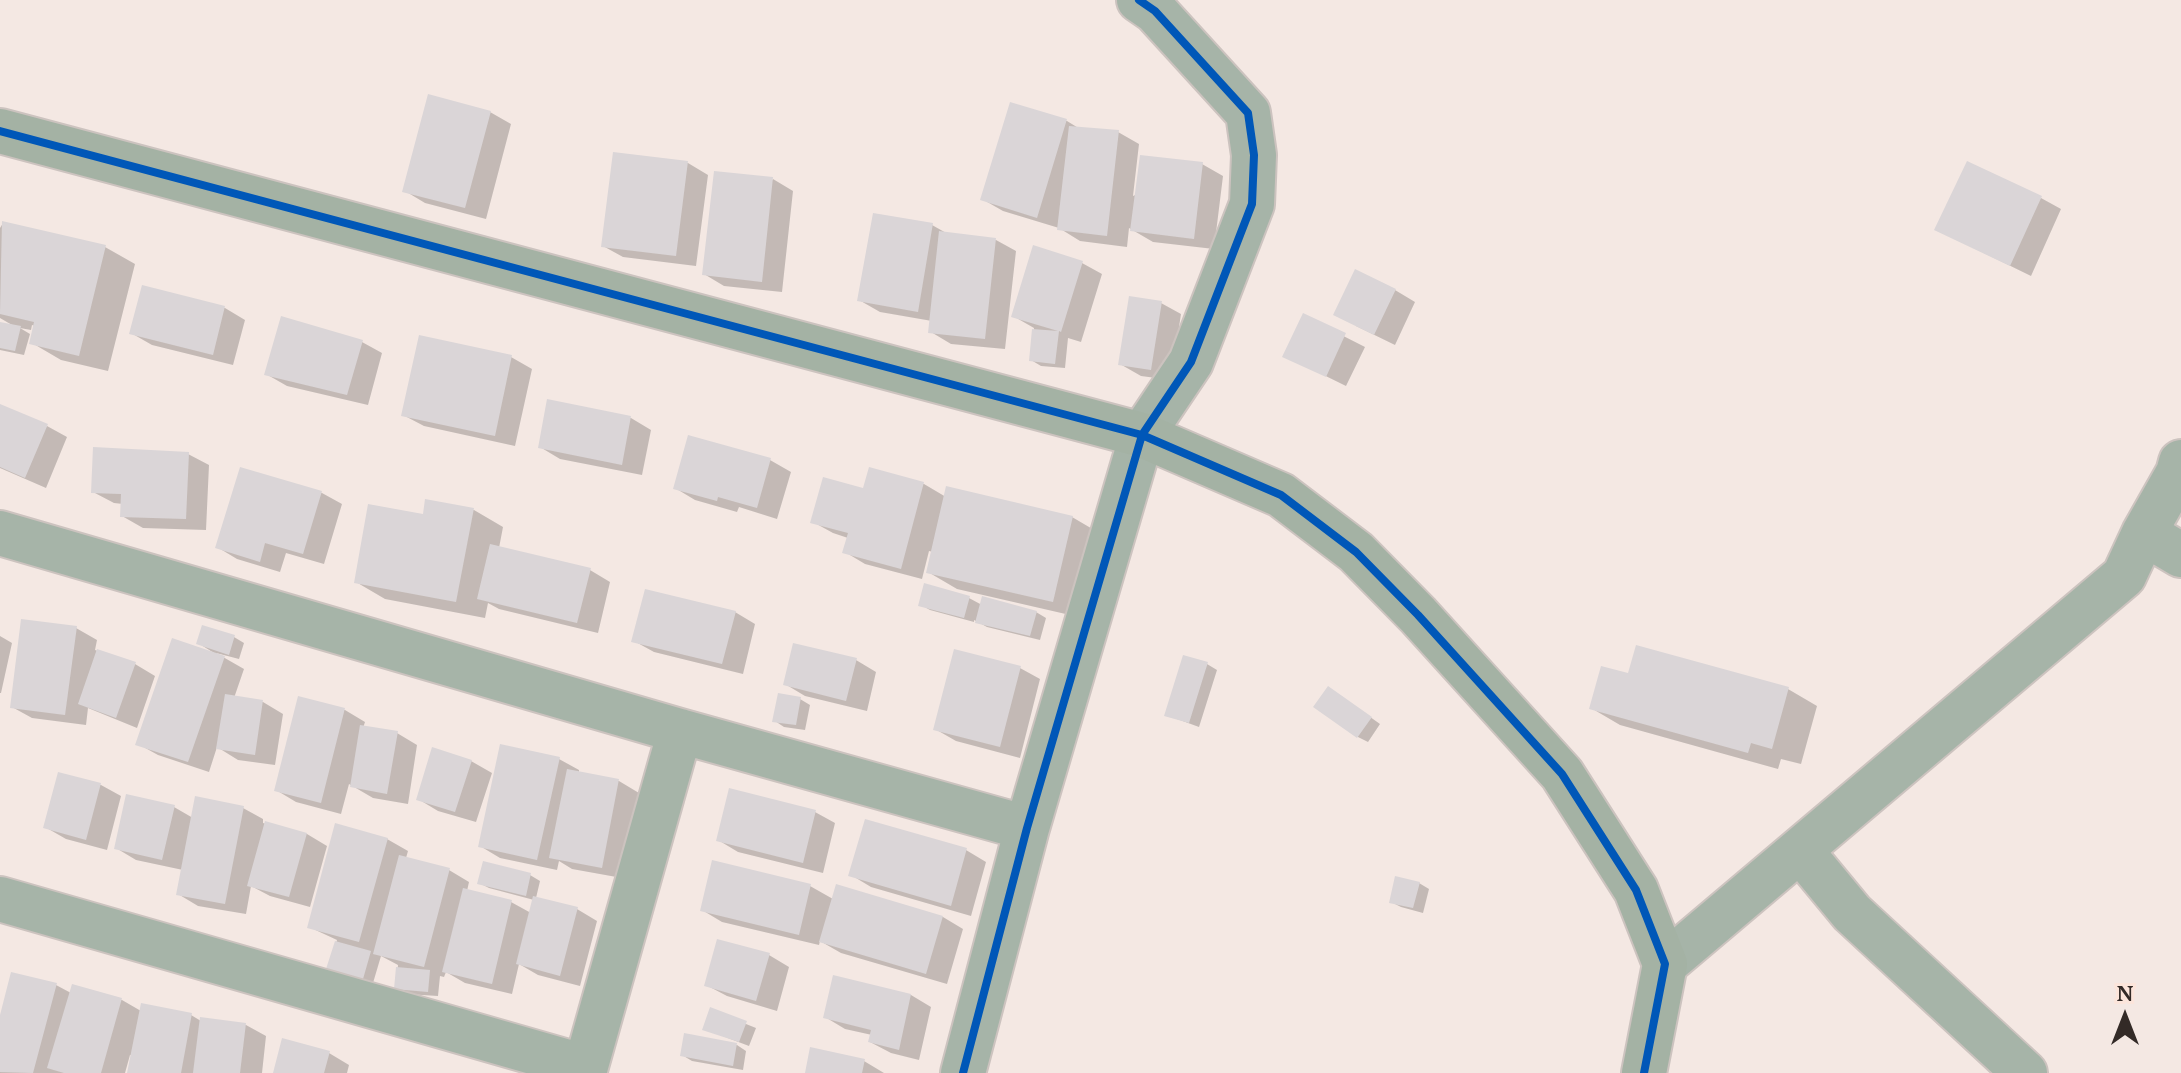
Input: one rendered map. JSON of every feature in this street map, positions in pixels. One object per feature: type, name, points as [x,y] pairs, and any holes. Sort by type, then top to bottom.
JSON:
[{"type":"street","points":[[963,1073],[1027,828],[1142,435],[1191,362],[1252,204],[1254,155],[1248,113],[1155,11],[1139,0]]},
{"type":"street","points":[[0,131],[1142,435],[1281,495],[1356,552],[1418,615],[1562,774],[1636,890],[1665,964],[1644,1073]]},
{"type":"street","points":[[1665,964],[2124,576],[2181,462]]},
{"type":"street","points":[[0,533],[680,731],[1027,828]]},
{"type":"street","points":[[2144,533],[2181,555]]},
{"type":"street","points":[[0,899],[585,1070],[680,731]]},
{"type":"street","points":[[1800,850],[1852,913],[2025,1073]]},
{"type":"building","points":[[428,94],[491,111],[465,208],[402,192]]},
{"type":"building","points":[[1010,102],[1067,119],[1037,218],[980,200]]},
{"type":"building","points":[[1069,126],[1119,130],[1107,236],[1057,230]]},
{"type":"building","points":[[613,152],[688,161],[676,256],[601,247]]},
{"type":"building","points":[[1140,155],[1203,162],[1194,239],[1130,231]]},
{"type":"building","points":[[1967,161],[2042,196],[2010,266],[1934,230]]},
{"type":"building","points":[[714,171],[773,177],[762,282],[702,275]]},
{"type":"building","points":[[873,213],[933,223],[918,312],[857,301]]},
{"type":"building","points":[[2,221],[106,245],[79,356],[29,344],[34,322],[0,314]]},
{"type":"building","points":[[939,231],[996,238],[985,339],[928,333]]},
{"type":"building","points":[[1033,245],[1083,261],[1059,331],[1055,364],[1029,361],[1032,329],[1058,331],[1011,317]]},
{"type":"building","points":[[1355,269],[1396,289],[1374,335],[1333,315]]},
{"type":"building","points":[[142,285],[225,306],[213,355],[129,334]]},
{"type":"building","points":[[1129,296],[1162,301],[1151,370],[1118,365]]},
{"type":"building","points":[[1303,313],[1346,333],[1326,377],[1282,357]]},
{"type":"building","points":[[281,316],[363,340],[347,395],[264,375]]},
{"type":"building","points":[[0,322],[21,326],[15,351],[0,348]]},
{"type":"building","points":[[419,335],[512,355],[495,436],[401,416]]},
{"type":"building","points":[[547,399],[631,416],[622,465],[538,448]]},
{"type":"building","points":[[0,404],[48,424],[25,478],[0,467]]},
{"type":"building","points":[[688,435],[771,458],[757,508],[673,489]]},
{"type":"building","points":[[93,447],[189,452],[186,519],[120,517],[121,494],[91,493]]},
{"type":"building","points":[[240,467],[322,491],[303,554],[265,543],[260,562],[215,548]]},
{"type":"building","points":[[869,467],[924,482],[901,569],[842,553],[848,533],[810,523],[823,477],[863,488]]},
{"type":"building","points":[[946,486],[1073,516],[1053,602],[926,573]]},
{"type":"building","points":[[425,499],[474,508],[456,602],[354,583],[368,504],[423,514]]},
{"type":"building","points":[[490,544],[591,568],[577,623],[477,599]]},
{"type":"building","points":[[924,583],[970,596],[964,618],[918,606]]},
{"type":"building","points":[[645,589],[736,611],[722,664],[631,642]]},
{"type":"building","points":[[982,596],[1037,611],[1030,636],[975,623]]},
{"type":"building","points":[[21,619],[77,626],[65,715],[10,708]]},
{"type":"building","points":[[202,625],[235,635],[229,655],[196,644]]},
{"type":"building","points":[[172,638],[225,656],[188,762],[135,745]]},
{"type":"building","points":[[793,643],[857,658],[846,701],[783,685]]},
{"type":"building","points":[[1636,645],[1789,687],[1772,749],[1751,743],[1748,753],[1589,709],[1601,666],[1628,673]]},
{"type":"building","points":[[97,649],[136,662],[116,718],[78,704]]},
{"type":"building","points":[[954,649],[1021,666],[1000,747],[933,730]]},
{"type":"building","points":[[1183,655],[1208,662],[1189,723],[1164,716]]},
{"type":"building","points":[[1328,686],[1372,717],[1357,738],[1313,707]]},
{"type":"building","points":[[778,693],[801,697],[796,725],[772,722]]},
{"type":"building","points":[[225,694],[263,700],[255,755],[216,749]]},
{"type":"building","points":[[298,696],[345,708],[321,803],[274,791]]},
{"type":"building","points":[[360,725],[398,731],[387,794],[350,787]]},
{"type":"building","points":[[500,744],[560,757],[537,860],[478,847]]},
{"type":"building","points":[[432,747],[472,760],[455,812],[416,800]]},
{"type":"building","points":[[567,769],[619,779],[602,868],[549,858]]},
{"type":"building","points":[[58,772],[101,783],[86,840],[43,828]]},
{"type":"building","points":[[729,788],[816,810],[803,863],[716,841]]},
{"type":"building","points":[[126,794],[175,805],[162,860],[114,849]]},
{"type":"building","points":[[195,796],[244,806],[225,904],[176,895]]},
{"type":"building","points":[[865,819],[967,848],[951,906],[848,876]]},
{"type":"building","points":[[265,821],[307,833],[289,897],[247,886]]},
{"type":"building","points":[[335,823],[388,838],[359,942],[307,928]]},
{"type":"building","points":[[399,855],[450,868],[424,967],[373,954]]},
{"type":"building","points":[[712,860],[811,884],[799,935],[700,911]]},
{"type":"building","points":[[483,861],[531,873],[526,896],[477,884]]},
{"type":"building","points":[[1395,876],[1420,882],[1413,908],[1389,903]]},
{"type":"building","points":[[836,884],[943,916],[926,974],[819,942]]},
{"type":"building","points":[[463,888],[512,900],[492,984],[442,972]]},
{"type":"building","points":[[533,896],[578,907],[560,976],[516,964]]},
{"type":"building","points":[[717,939],[770,953],[756,1001],[704,986]]},
{"type":"building","points":[[335,941],[371,951],[363,979],[326,969]]},
{"type":"building","points":[[396,967],[430,970],[428,992],[394,989]]},
{"type":"building","points":[[11,972],[57,983],[33,1073],[0,1072],[0,1015]]},
{"type":"building","points":[[833,975],[911,994],[899,1050],[868,1042],[871,1030],[823,1018]]},
{"type":"building","points":[[72,984],[122,998],[101,1073],[64,1073],[47,1068]]},
{"type":"building","points":[[141,1003],[192,1013],[181,1073],[127,1073]]},
{"type":"building","points":[[710,1007],[747,1021],[739,1042],[702,1030]]},
{"type":"building","points":[[200,1017],[246,1023],[240,1073],[193,1073]]},
{"type":"building","points":[[684,1033],[737,1043],[733,1066],[680,1056]]},
{"type":"building","points":[[282,1038],[330,1051],[324,1073],[273,1073]]},
{"type":"building","points":[[810,1047],[865,1059],[862,1073],[805,1073]]},
{"type":"cycle path","points":[[963,1073],[1027,828],[1142,435],[1191,362],[1252,204],[1254,155],[1248,113],[1155,11],[1139,0]]},
{"type":"cycle path","points":[[0,131],[1142,435],[1281,495],[1356,552],[1418,615],[1562,774],[1636,890],[1665,964],[1644,1073]]}]
